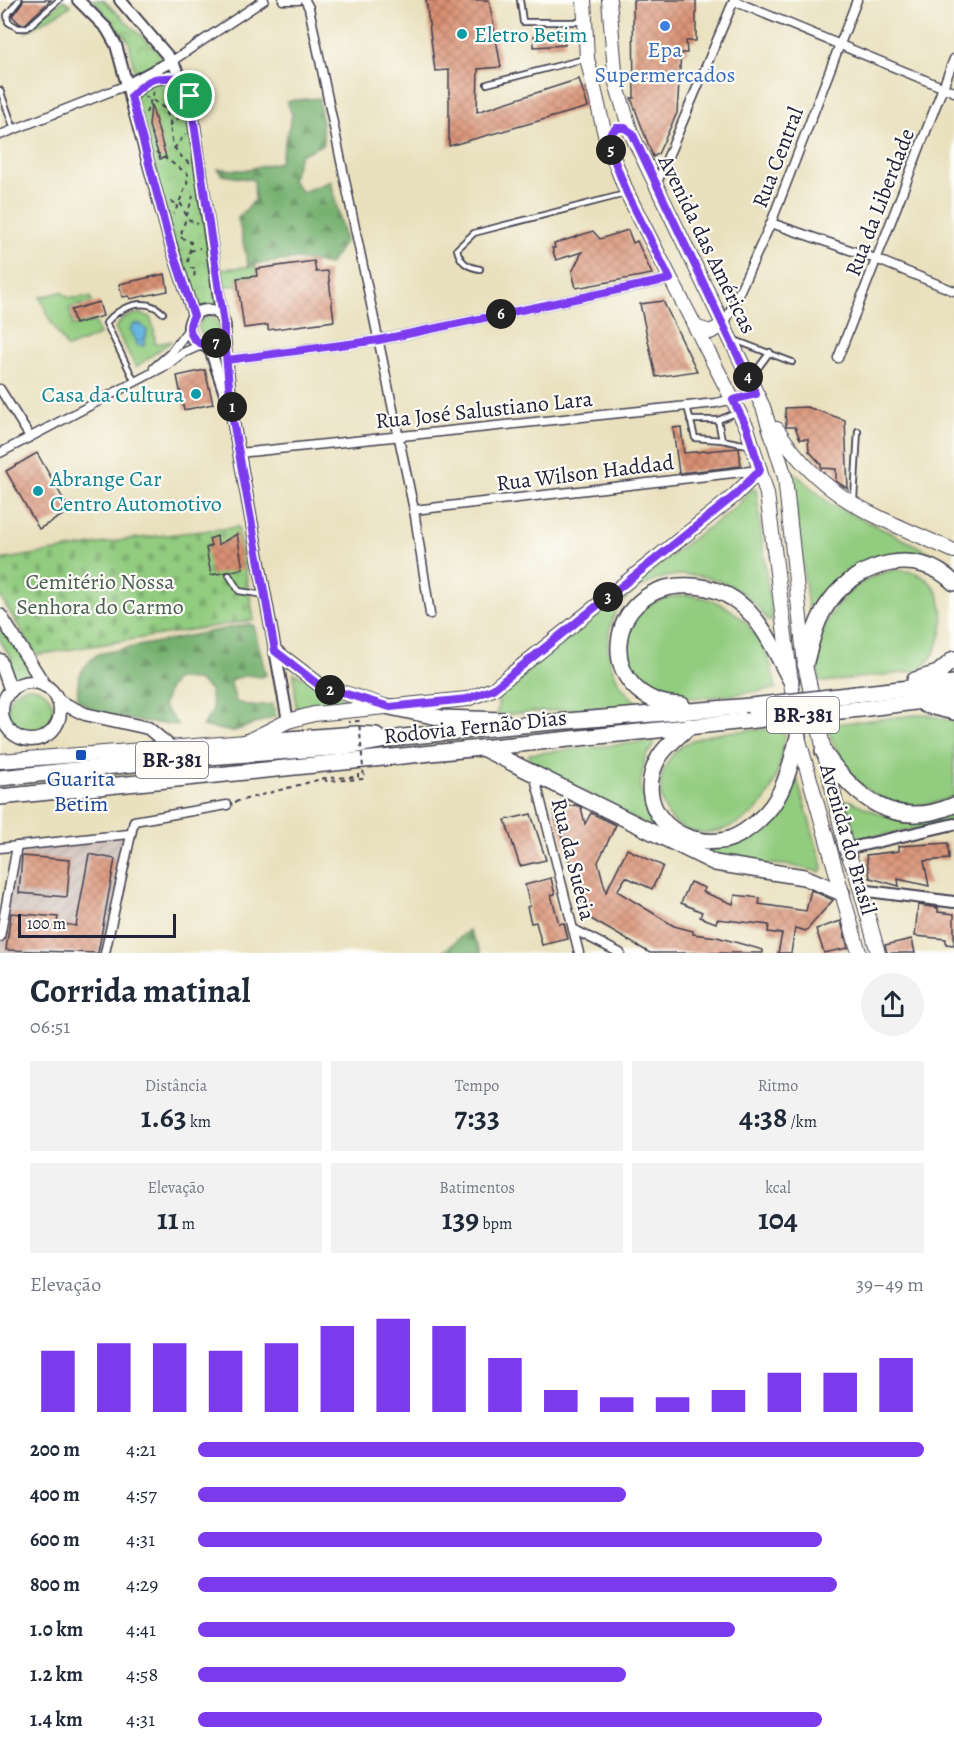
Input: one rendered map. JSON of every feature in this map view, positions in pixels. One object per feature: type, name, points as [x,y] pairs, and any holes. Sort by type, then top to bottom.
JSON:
[{"type":"highway","points":[[805,665],[817,625],[830,599],[871,567],[918,563],[945,574],[954,583]]},
{"type":"highway","name":"BR-381","points":[[746,711],[660,703],[637,690],[622,669],[618,644],[624,619],[632,608],[647,596],[668,588],[702,586],[718,591],[733,598],[761,626],[791,681]]},
{"type":"highway","points":[[877,690],[939,673],[954,659]]},
{"type":"highway","name":"Rodovia Fernão Dias","points":[[858,701],[877,690],[954,683]]},
{"type":"highway","name":"Rodovia Fernão Dias","points":[[0,778],[182,759],[345,747],[403,737],[542,723],[746,711],[858,701],[914,702],[954,698]]},
{"type":"highway","points":[[914,702],[954,712]]},
{"type":"highway","points":[[390,707],[442,718],[542,723]]},
{"type":"highway","name":"Rodovia Fernão Dias","points":[[0,797],[690,726],[746,711]]},
{"type":"highway","points":[[690,726],[658,759],[650,790],[664,825],[685,837],[703,842],[722,841],[740,834],[767,813],[781,791],[798,737]]},
{"type":"highway","points":[[246,742],[356,734],[403,737]]},
{"type":"highway","points":[[482,748],[715,863],[804,877],[842,893]]},
{"type":"highway","points":[[823,751],[842,779],[876,805],[899,812],[921,814],[954,805]]},
{"type":"main road","points":[[584,0],[587,58],[606,139],[627,193],[736,406],[753,446],[767,494],[798,737]]},
{"type":"main road","name":"Avenida das Américas","points":[[609,0],[616,83],[632,133],[763,407],[785,477],[805,665],[823,751]]},
{"type":"main road","points":[[606,139],[616,128],[625,128],[632,133]]},
{"type":"main road","points":[[695,327],[710,332],[724,325]]},
{"type":"main road","points":[[763,407],[800,461],[830,491],[854,505],[954,550]]},
{"type":"main road","points":[[0,761],[246,742],[288,721],[320,713],[467,699],[493,689],[734,496],[760,470]]},
{"type":"main road","points":[[0,615],[45,686],[58,701],[84,714],[148,728],[172,748]]},
{"type":"main road","points":[[275,651],[320,686],[390,707]]},
{"type":"main road","points":[[0,660],[11,691]]},
{"type":"main road","points":[[45,686],[27,683],[11,691],[1,708],[6,725],[20,738],[39,739],[55,729],[59,720],[58,701]]},
{"type":"main road","name":"Avenida do Brasil","points":[[798,737],[859,953]]},
{"type":"main road","name":"Avenida do Brasil","points":[[823,751],[846,849],[861,890],[878,953]]},
{"type":"street","points":[[78,0],[107,29],[116,45],[170,243],[194,316]]},
{"type":"street","points":[[120,0],[172,61],[190,96],[222,319],[232,415],[288,721]]},
{"type":"street","points":[[0,135],[127,85],[172,61],[264,0]]},
{"type":"street","points":[[283,0],[298,0]]},
{"type":"street","points":[[305,0],[414,510],[430,614]]},
{"type":"street","name":"Rua Central","points":[[724,325],[771,223],[857,0]]},
{"type":"street","points":[[656,185],[734,1],[954,92]]},
{"type":"street","name":"Rua da Liberdade","points":[[838,358],[954,59]]},
{"type":"street","points":[[131,96],[144,83],[156,77],[181,78]]},
{"type":"street","points":[[771,223],[876,259],[954,291]]},
{"type":"street","points":[[227,360],[379,340],[670,279]]},
{"type":"street","points":[[147,374],[170,354],[189,329],[194,316],[202,311],[211,311],[222,319]]},
{"type":"street","points":[[189,329],[193,339],[211,352],[232,415]]},
{"type":"street","points":[[0,453],[147,374],[204,345],[218,342],[224,335]]},
{"type":"street","points":[[0,389],[30,437]]},
{"type":"street","name":"Rua José Salustiano Lara","points":[[239,453],[687,406],[736,406],[756,394]]},
{"type":"street","name":"Rua Wilson Haddad","points":[[414,510],[760,470]]},
{"type":"street","name":"Rua da Suécia","points":[[534,774],[579,953]]},
{"type":"street","points":[[105,953],[129,834],[134,821],[139,818],[227,805]]},
{"type":"street","points":[[846,849],[954,824]]},
{"type":"street","points":[[0,848],[129,834]]},
{"type":"street","points":[[0,938],[17,846]]},
{"type":"street","points":[[861,890],[954,902]]},
{"type":"street","points":[[573,929],[620,953]]},
{"type":"lane","points":[[19,0],[7,15],[8,22],[21,29],[27,28],[59,0]]},
{"type":"lane","points":[[520,0],[524,22],[585,22]]},
{"type":"lane","points":[[487,84],[587,58]]},
{"type":"lane","points":[[0,90],[14,129]]},
{"type":"lane","points":[[480,269],[471,268],[459,258],[457,249],[474,233],[627,193]]},
{"type":"lane","points":[[135,382],[106,323],[126,306],[148,304],[163,313]]},
{"type":"lane","points":[[730,338],[792,362]]},
{"type":"lane","points":[[749,380],[770,352]]},
{"type":"lane","points":[[687,406],[695,438],[753,446]]},
{"type":"lane","points":[[690,420],[718,420],[736,406]]},
{"type":"lane","points":[[718,420],[722,440]]},
{"type":"lane","points":[[854,505],[858,430]]},
{"type":"lane","points":[[229,574],[239,591],[265,595]]},
{"type":"path","points":[[145,120],[154,89]]},
{"type":"path","points":[[177,89],[181,98]]},
{"type":"path","points":[[141,91],[164,108],[174,149],[179,156],[194,168],[193,159]]},
{"type":"path","points":[[164,108],[179,94]]},
{"type":"path","points":[[169,126],[185,112],[187,121]]},
{"type":"path","points":[[174,149],[188,130],[190,139]]},
{"type":"path","points":[[154,160],[151,149],[188,174],[179,203],[171,220],[166,200],[179,203],[194,224],[201,225],[200,215]]},
{"type":"path","points":[[173,162],[179,156]]},
{"type":"path","points":[[187,276],[192,284],[195,268],[187,268],[191,243],[180,237],[193,195]]},
{"type":"path","points":[[190,251],[203,247],[204,257]]},
{"type":"path","points":[[182,258],[184,268]]},
{"type":"path","points":[[325,778],[326,781],[364,780],[359,721],[348,722]]},
{"type":"path","points":[[227,805],[325,778],[358,777],[355,760]]},
{"type":"shaded area","points":[[129,834],[105,953],[0,953],[0,937],[17,846]]},
{"type":"green space","points":[[64,0],[71,6],[24,33],[43,13],[51,11]]},
{"type":"green space","points":[[92,0],[103,0],[166,59],[135,74],[129,41]]},
{"type":"green space","points":[[152,80],[179,83],[185,91],[218,309],[210,306],[194,309],[132,97]]},
{"type":"green space","points":[[319,98],[324,144],[300,155],[292,180],[302,192],[331,181],[345,241],[329,265],[298,259],[248,265],[238,218],[255,200],[254,180],[222,175],[217,169],[244,170],[280,162],[292,115],[287,101]]},
{"type":"green space","points":[[256,266],[257,276],[237,278],[238,285],[224,287],[222,269]]},
{"type":"green space","points":[[61,292],[70,298],[90,297],[92,302],[69,308],[73,326],[95,321],[99,335],[67,348],[50,320],[40,297]]},
{"type":"green space","points":[[140,313],[150,317],[155,344],[172,341],[136,367],[115,328],[123,318]]},
{"type":"green space","points":[[209,317],[216,320],[219,327],[216,334],[209,337],[202,334],[199,327],[202,320]]},
{"type":"green space","points":[[791,470],[829,503],[954,564],[954,574],[942,564],[913,553],[881,555],[866,560],[839,577],[812,609],[808,607]]},
{"type":"green space","points":[[756,489],[772,621],[768,621],[742,593],[726,584],[690,575],[671,576],[653,581],[636,591],[623,603],[614,617],[609,632],[608,648],[617,679],[639,704],[497,715],[499,695],[693,538],[732,511],[750,490]]},
{"type":"green space","name":"Cemitério Nossa Senhora do Carmo","points":[[238,527],[254,620],[36,655],[0,596],[0,560],[130,539]]},
{"type":"green space","points":[[894,570],[914,572],[928,581],[938,593],[942,609],[942,626],[938,643],[930,658],[919,671],[824,682],[819,680],[820,642],[825,625],[834,610],[845,596],[860,585]]},
{"type":"green space","points":[[686,595],[721,604],[748,625],[766,654],[776,689],[717,696],[673,696],[649,687],[639,678],[628,654],[630,629],[646,607],[670,597]]},
{"type":"green space","points":[[0,617],[36,675],[11,681],[11,657],[0,641]]},
{"type":"green space","points":[[249,624],[254,626],[266,675],[261,677],[248,675],[230,680],[236,702],[251,706],[273,704],[276,716],[232,732],[202,726],[213,711],[210,690],[197,680],[176,679],[168,690],[163,706],[178,725],[125,719],[98,711],[78,699],[81,673],[87,663],[98,654]]},
{"type":"green space","points":[[294,673],[353,702],[296,709]]},
{"type":"green space","points":[[30,687],[46,694],[53,710],[46,726],[30,733],[14,726],[7,710],[14,694]]},
{"type":"green space","points":[[925,714],[954,721],[954,796],[938,802],[923,804],[907,805],[892,802],[865,788],[843,764],[826,725]]},
{"type":"green space","points":[[781,728],[785,735],[775,781],[769,794],[751,815],[721,830],[708,832],[689,831],[673,821],[661,799],[660,786],[668,761],[676,751],[697,738],[709,735]]},
{"type":"green space","points":[[653,741],[653,746],[645,757],[640,787],[651,821],[664,832],[705,849],[733,845],[778,809],[794,780],[797,779],[823,867],[820,872],[788,865],[747,863],[714,857],[656,831],[529,761],[529,754]]},
{"type":"green space","points":[[849,800],[900,820],[925,821],[954,815],[954,821],[859,840],[855,837],[845,801]]},
{"type":"green space","points":[[469,930],[481,953],[442,953]]},
{"type":"water","points":[[134,324],[141,324],[147,331],[144,346],[138,345],[130,329]]},
{"type":"building","points":[[24,0],[51,0],[25,24],[20,24],[12,16]]},
{"type":"building","points":[[426,0],[489,0],[501,67],[478,69],[477,112],[579,79],[588,107],[449,146],[449,70],[435,71]]},
{"type":"building","points":[[633,0],[696,0],[696,41],[686,41],[687,53],[681,53],[677,113],[658,154],[653,157],[631,98],[634,98]]},
{"type":"building","points":[[565,34],[565,45],[534,47],[534,36]]},
{"type":"building","points":[[151,104],[166,157],[160,159],[149,126]]},
{"type":"building","points":[[628,230],[633,243],[637,241],[652,274],[576,288],[572,272],[582,252],[556,260],[552,248],[555,248],[554,244],[593,231],[600,239]]},
{"type":"building","points":[[314,261],[316,272],[328,271],[334,321],[268,330],[268,325],[244,328],[237,278],[257,276],[256,269]]},
{"type":"building","points":[[165,274],[168,291],[130,299],[129,296],[122,297],[119,284]]},
{"type":"building","points":[[663,301],[697,371],[656,377],[640,304]]},
{"type":"building","points":[[99,302],[103,316],[75,324],[71,310]]},
{"type":"building","name":"Casa da Cultura","points":[[205,370],[213,404],[184,410],[177,376]]},
{"type":"building","points":[[807,407],[845,420],[848,489],[836,481],[836,469],[821,468],[821,464],[809,451],[808,439],[800,439],[795,427],[786,427],[785,408]]},
{"type":"building","points":[[681,427],[684,453],[739,448],[741,466],[679,473],[673,428]]},
{"type":"building","name":"Abrange Car Centro Automotivo","points":[[37,453],[70,511],[39,529],[6,471]]},
{"type":"building","points":[[237,534],[243,569],[211,575],[206,548],[211,546],[209,539],[217,536],[218,545]]},
{"type":"building","points":[[575,805],[581,807],[585,824],[591,813],[616,825],[598,862],[606,892],[627,849],[663,866],[652,889],[626,877],[617,891],[674,926],[693,931],[693,934],[717,937],[763,950],[763,953],[650,953],[584,915],[578,887],[553,810]]},
{"type":"building","points":[[531,814],[546,860],[520,866],[505,820]]},
{"type":"building","points":[[948,843],[949,859],[924,861],[929,886],[898,879],[899,886],[870,878],[866,855],[899,851],[899,846]]},
{"type":"building","points":[[89,854],[115,859],[98,953],[6,950],[11,913],[58,917],[57,923],[76,926]]},
{"type":"building","points":[[22,856],[70,860],[67,897],[19,893]]},
{"type":"building","points":[[551,878],[555,894],[551,895],[559,924],[564,923],[568,939],[542,945],[536,922],[531,923],[525,885]]},
{"type":"building","points":[[690,882],[705,888],[703,892],[733,904],[735,895],[760,898],[759,904],[806,911],[811,890],[833,900],[806,931],[795,928],[791,953],[778,953],[782,934],[768,932],[769,925],[717,919],[716,923],[700,917],[702,912],[681,903]]},
{"type":"building","points":[[918,905],[938,908],[938,912],[954,914],[954,945],[946,944],[946,939],[915,936]]},
{"type":"building","points":[[841,921],[848,948],[824,953],[816,929]]},
{"type":"building","points":[[912,939],[915,953],[887,953],[885,945]]},
{"type":"place","name":"Epa Supermercados","points":[[665,26]]},
{"type":"place","name":"Eletro Betim","points":[[462,34]]},
{"type":"place","name":"Casa da Cultura","points":[[196,394]]},
{"type":"place","name":"Abrange Car Centro Automotivo","points":[[38,491]]},
{"type":"place","name":"Guarita Betim","points":[[81,755]]},
{"type":"route","points":[[190,96],[181,78],[156,77],[144,83],[131,96],[170,243],[194,316],[190,324],[190,334],[196,342],[206,346],[218,342],[224,335],[225,347],[227,360],[379,340],[670,279],[627,193],[606,139],[616,128],[625,128],[632,133],[756,394],[733,400],[747,428],[760,470],[734,496],[493,689],[467,699],[390,707],[320,686],[275,651],[232,415],[227,360],[224,335],[225,329],[190,96]]}]
